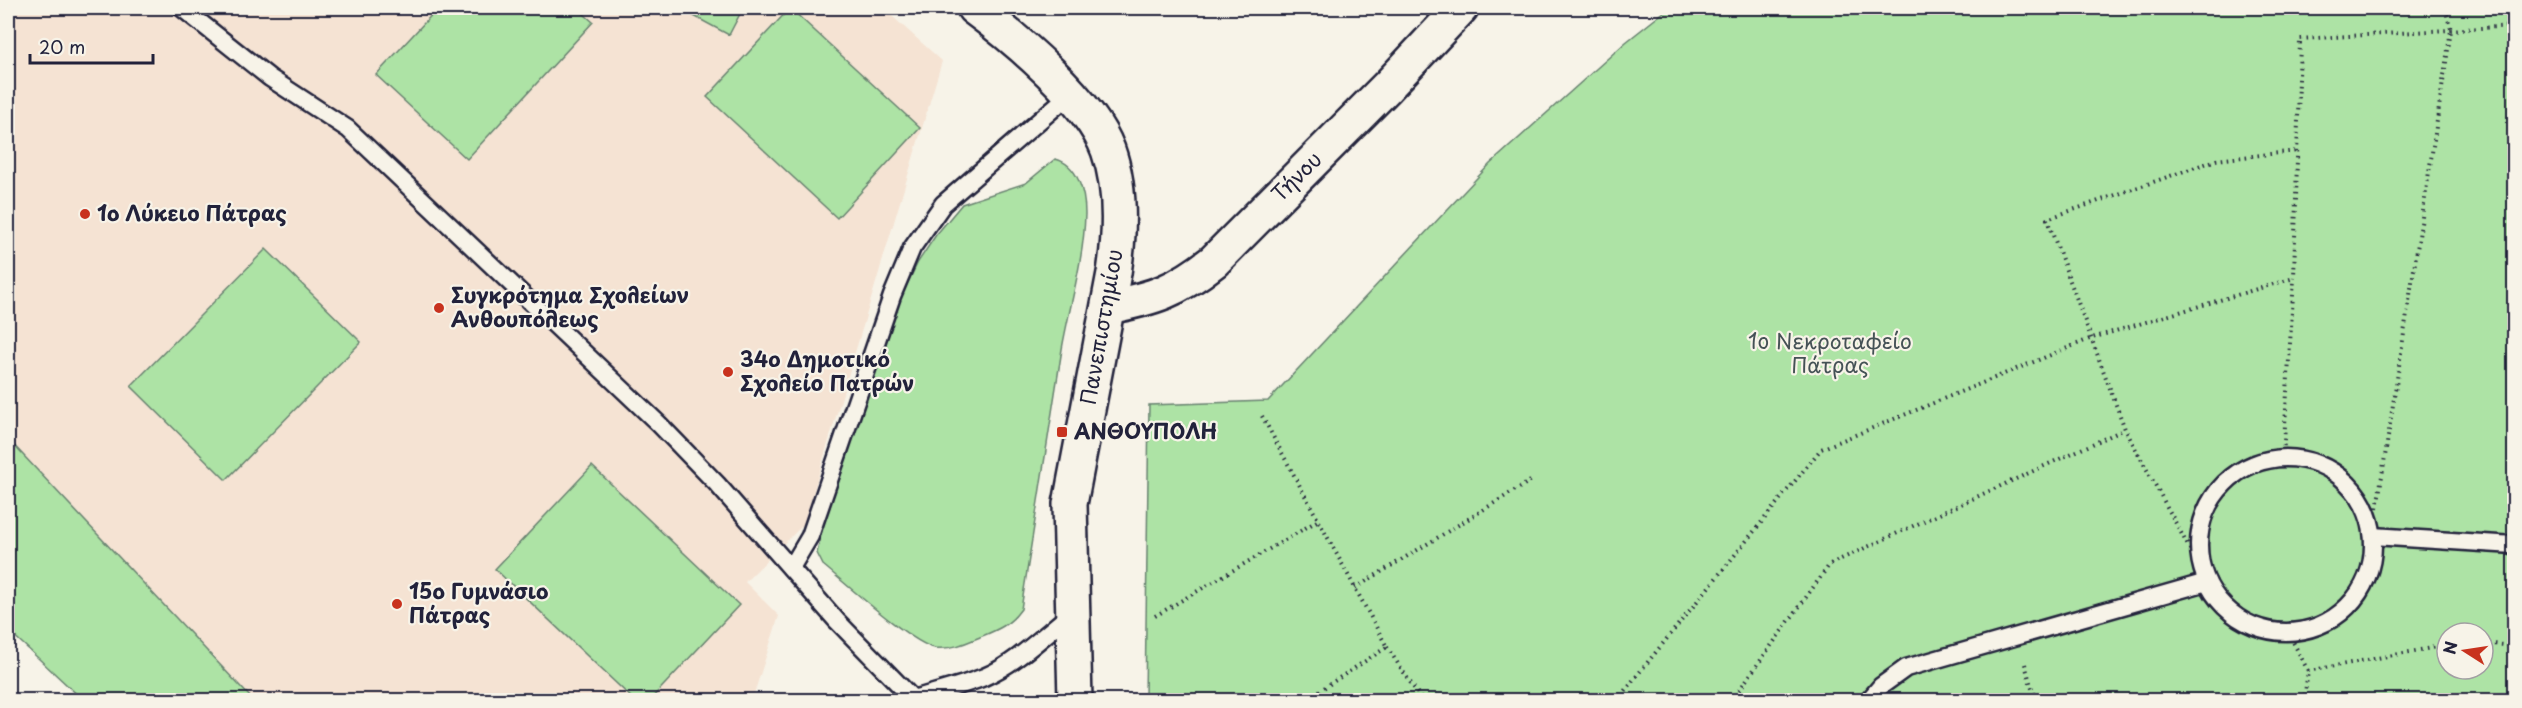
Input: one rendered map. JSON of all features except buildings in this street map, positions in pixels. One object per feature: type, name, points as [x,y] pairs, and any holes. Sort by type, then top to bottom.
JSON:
[{"type":"main road","name":"Τήνου","points":[[1108,307],[1146,300],[1167,293],[1187,282],[1214,261],[1387,87],[1461,8]]},
{"type":"main road","name":"Πανεπιστημίου","points":[[985,10],[1070,94],[1104,139],[1115,177],[1118,246],[1070,504],[1075,700]]},
{"type":"lane","points":[[182,8],[270,78],[348,129],[659,424],[837,621],[914,700],[984,677],[997,670],[1073,612]]},
{"type":"lane","points":[[790,568],[804,550],[810,536],[892,296],[912,248],[943,204],[1070,94]]},
{"type":"lane","points":[[2283,458],[2317,463],[2346,482],[2365,509],[2373,536],[2371,561],[2365,580],[2355,597],[2342,611],[2326,622],[2308,629],[2288,632],[2272,631],[2240,619],[2216,596],[2207,582],[2199,548],[2205,514],[2212,499],[2235,474],[2266,460],[2283,458]]},
{"type":"lane","points":[[2373,536],[2514,545]]},
{"type":"lane","points":[[1869,700],[1881,686],[1906,668],[2207,582]]},
{"type":"path","points":[[2373,536],[2451,30],[2445,8]]},
{"type":"path","points":[[2283,458],[2294,278],[2300,39],[2514,26]]},
{"type":"path","points":[[2207,582],[2125,429],[2047,219],[2216,160],[2298,151]]},
{"type":"path","points":[[1617,700],[1821,450],[2092,338],[2294,278]]},
{"type":"path","points":[[1262,416],[1388,647],[1422,700]]},
{"type":"path","points":[[1732,700],[1830,564],[2125,429]]},
{"type":"path","points":[[1355,588],[1532,480]]},
{"type":"path","points":[[1155,616],[1319,520]]},
{"type":"path","points":[[2288,632],[2308,671],[2304,700]]},
{"type":"path","points":[[2019,634],[2031,686],[2037,700]]},
{"type":"path","points":[[2495,644],[2514,646]]},
{"type":"path","points":[[1305,700],[1388,647]]},
{"type":"path","points":[[2308,671],[2435,647]]},
{"type":"shaded area","name":"Συγκρότημα Σχολείων Ανθουπόλεως","points":[[21,8],[883,8],[942,61],[804,524],[745,582],[779,616],[752,700],[253,700],[8,439],[8,23]]},
{"type":"green space","points":[[438,8],[577,8],[593,22],[467,159],[376,75]]},
{"type":"green space","points":[[679,8],[743,8],[729,35]]},
{"type":"green space","points":[[790,8],[920,128],[837,218],[707,97]]},
{"type":"green space","name":"1o Νεκροταφείο Πάτρας","points":[[1669,8],[2514,8],[2514,700],[1145,700],[1149,405],[1268,401],[1490,164],[1626,42]]},
{"type":"green space","points":[[1055,159],[1069,167],[1079,180],[1085,206],[1084,231],[1062,349],[1021,609],[1008,623],[992,632],[958,646],[935,648],[924,644],[895,625],[823,565],[817,553],[828,503],[871,374],[900,299],[918,262],[936,235],[962,204],[1026,183]]},
{"type":"green space","points":[[266,249],[361,342],[226,480],[131,386]]},
{"type":"green space","points":[[8,439],[253,700],[83,700],[8,630]]},
{"type":"green space","points":[[592,466],[739,605],[650,700],[634,700],[495,569]]},
{"type":"place","name":"1ο Λύκειο Πάτρας","points":[[85,214]]},
{"type":"place","name":"Συγκρότημα Σχολείων Ανθουπόλεως","points":[[439,308]]},
{"type":"place","name":"34ο Δημοτικό Σχολείο Πατρών","points":[[728,372]]},
{"type":"place","name":"ΑΝΘΟΥΠΟΛΗ","points":[[1062,432]]},
{"type":"place","name":"15ο Γυμνάσιο Πάτρας","points":[[397,604]]}]
